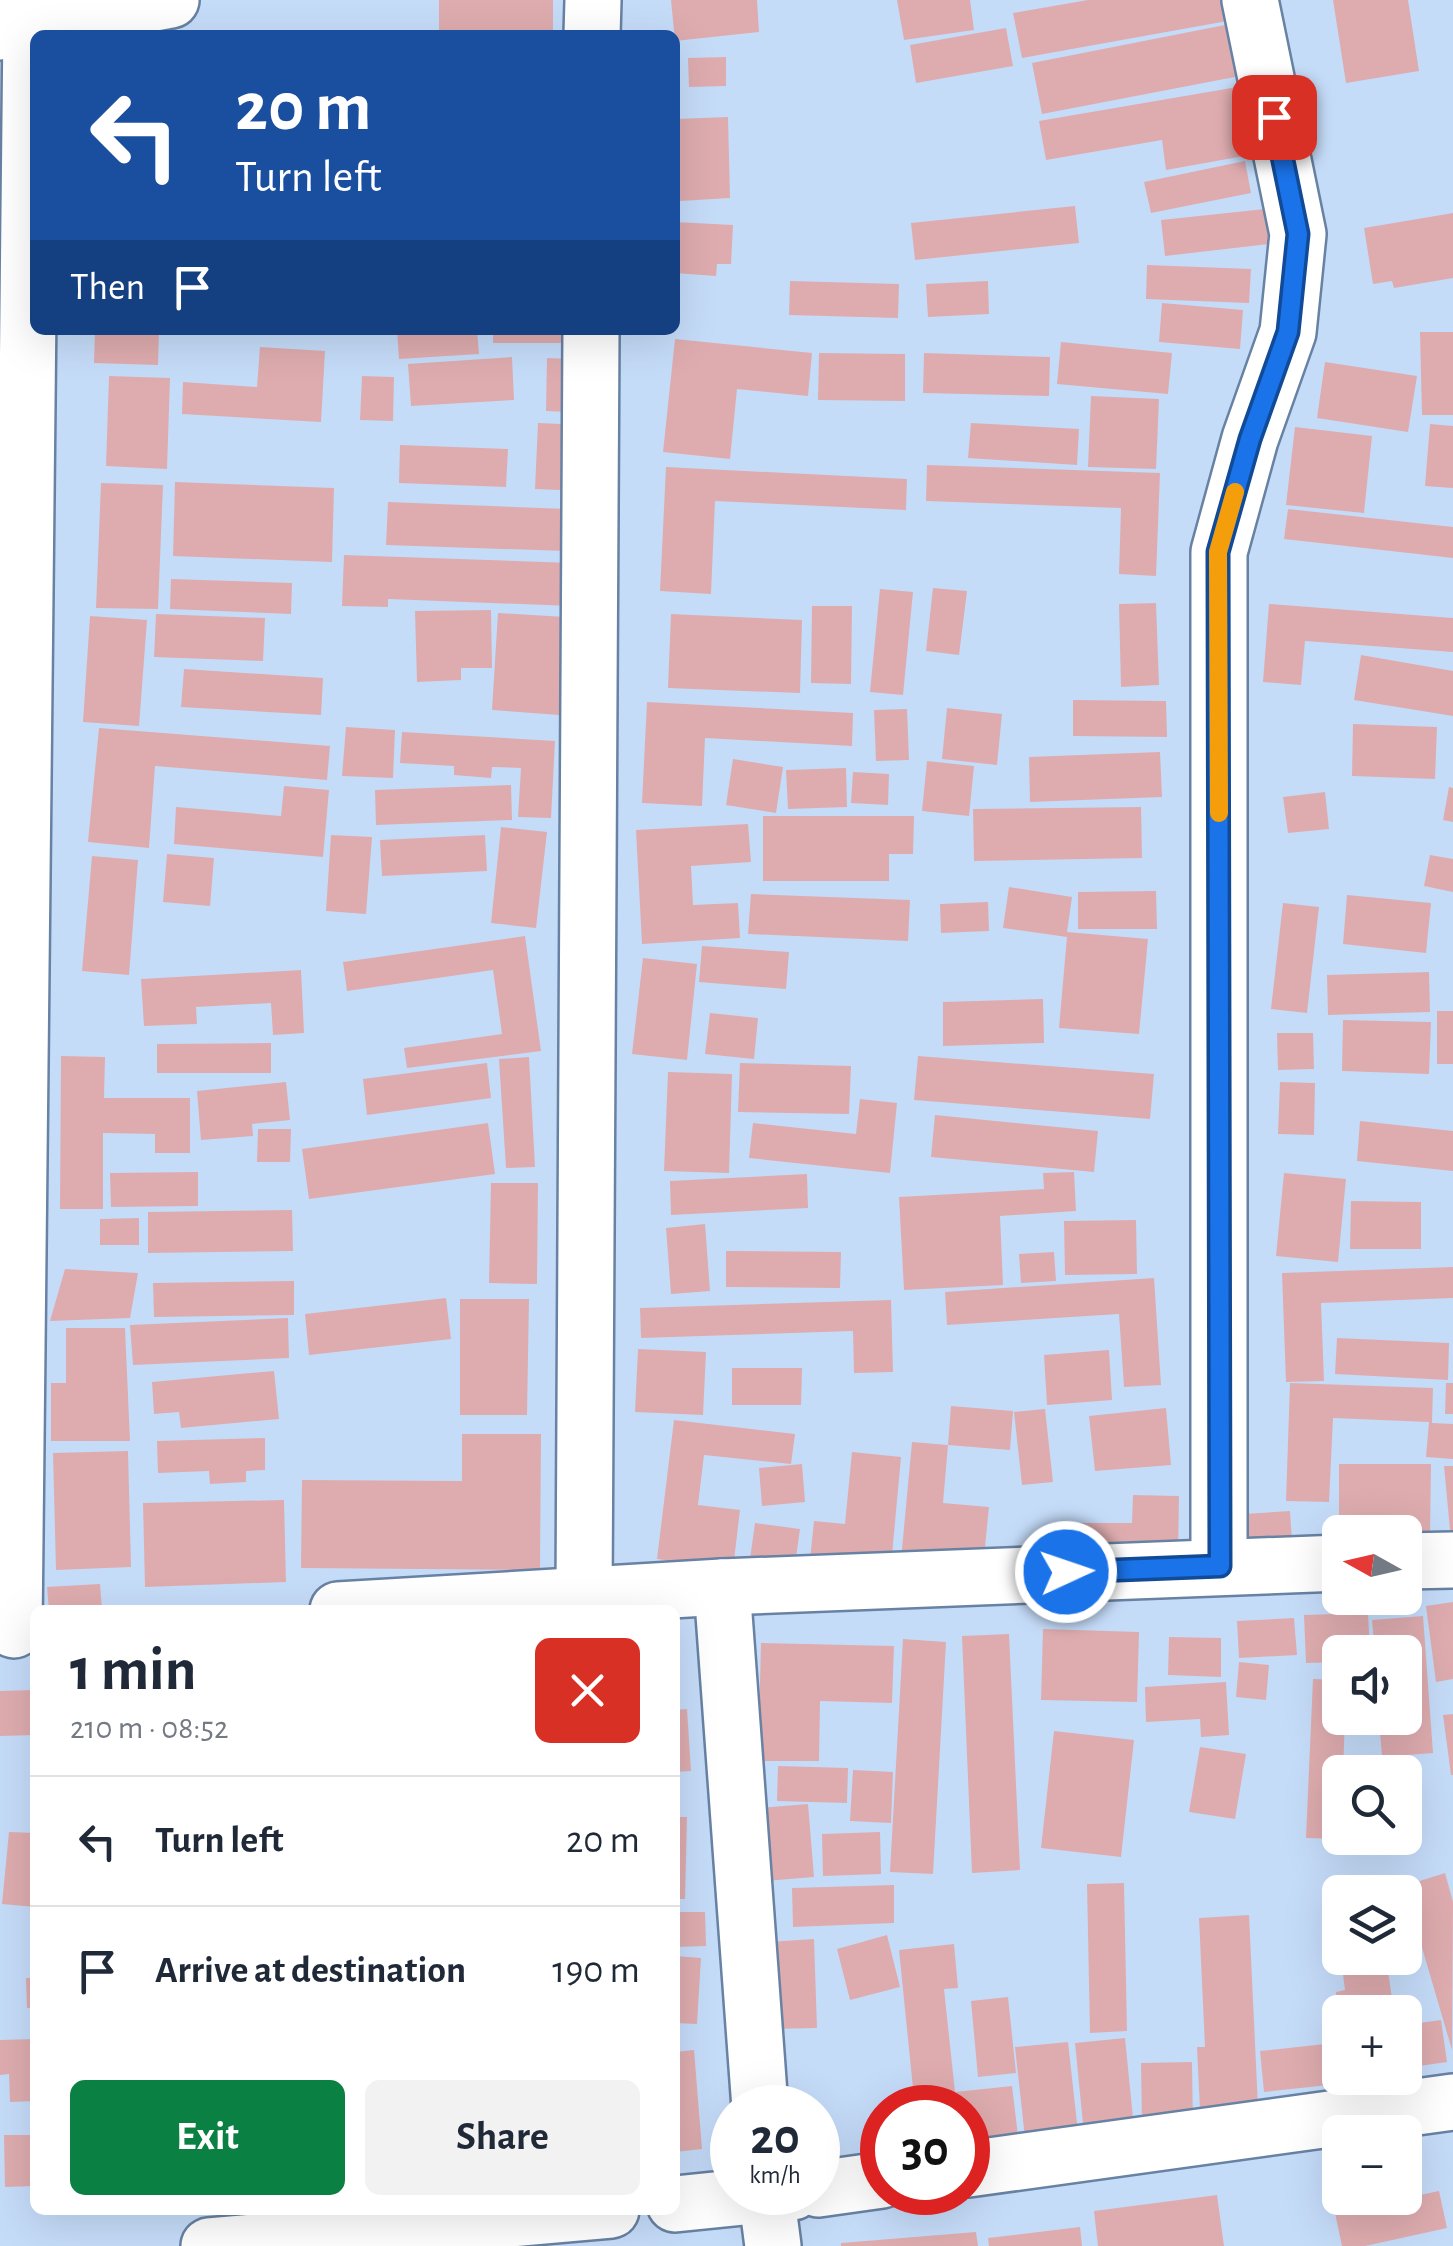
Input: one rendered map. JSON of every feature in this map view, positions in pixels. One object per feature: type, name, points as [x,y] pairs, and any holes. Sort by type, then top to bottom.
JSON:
[{"type":"street","points":[[16,1630],[19,19],[171,0]]},
{"type":"street","points":[[592,0],[592,30]]},
{"type":"street","points":[[1220,1566],[1218,552],[1250,439],[1288,332],[1298,234],[1250,0]]},
{"type":"street","points":[[584,1595],[591,335]]},
{"type":"street","points":[[1422,1561],[1453,1560]]},
{"type":"street","points":[[420,1605],[722,1587],[1322,1563]]},
{"type":"street","points":[[722,1587],[758,2085]]},
{"type":"street","points":[[990,2165],[1453,2102]]},
{"type":"street","points":[[680,2204],[710,2204]]},
{"type":"street","points":[[209,2246],[555,2215]]},
{"type":"building","points":[[439,0],[553,0],[553,30],[439,30]]},
{"type":"building","points":[[671,0],[757,0],[759,32],[680,40],[680,30],[674,30]]},
{"type":"building","points":[[897,0],[970,0],[974,30],[904,40]]},
{"type":"building","points":[[1088,0],[1241,0],[1244,18],[1022,58],[1013,13]]},
{"type":"building","points":[[1333,0],[1408,0],[1419,71],[1346,83]]},
{"type":"building","points":[[1230,24],[1240,76],[1042,114],[1032,63]]},
{"type":"building","points":[[1006,28],[1013,66],[916,83],[910,45]]},
{"type":"building","points":[[726,57],[726,86],[689,87],[688,58]]},
{"type":"building","points":[[1249,85],[1261,153],[1166,170],[1162,140],[1046,160],[1039,121]]},
{"type":"building","points":[[728,117],[730,198],[680,201],[680,119]]},
{"type":"building","points":[[1245,161],[1251,193],[1151,213],[1144,182]]},
{"type":"building","points":[[1075,206],[1079,243],[915,260],[911,223]]},
{"type":"building","points":[[1265,209],[1269,244],[1165,256],[1161,220]]},
{"type":"building","points":[[1453,213],[1453,278],[1394,288],[1392,281],[1373,284],[1364,228]]},
{"type":"building","points":[[680,222],[733,225],[731,264],[717,264],[716,276],[680,273]]},
{"type":"building","points":[[1147,265],[1251,269],[1249,303],[1146,299]]},
{"type":"building","points":[[790,281],[899,284],[898,318],[789,315]]},
{"type":"building","points":[[988,281],[989,314],[928,317],[926,284]]},
{"type":"building","points":[[1162,303],[1243,310],[1240,349],[1159,342]]},
{"type":"building","points":[[1420,332],[1453,332],[1453,415],[1422,415]]},
{"type":"building","points":[[95,335],[159,335],[158,365],[94,363]]},
{"type":"building","points":[[397,335],[477,335],[479,354],[399,359]]},
{"type":"building","points":[[493,335],[583,335],[583,343],[493,343]]},
{"type":"building","points":[[675,339],[812,353],[808,396],[737,389],[730,459],[663,452]]},
{"type":"building","points":[[1061,342],[1172,353],[1168,394],[1057,384]]},
{"type":"building","points":[[260,347],[325,351],[321,422],[182,414],[183,382],[257,387]]},
{"type":"building","points":[[819,353],[905,354],[905,401],[818,400]]},
{"type":"building","points":[[924,353],[1050,357],[1049,396],[923,393]]},
{"type":"building","points":[[512,357],[514,400],[411,406],[408,364]]},
{"type":"building","points":[[547,358],[592,360],[590,413],[546,411]]},
{"type":"building","points":[[1325,362],[1417,376],[1408,432],[1317,418]]},
{"type":"building","points":[[109,376],[170,378],[167,469],[106,466]]},
{"type":"building","points":[[362,376],[394,377],[393,421],[360,420]]},
{"type":"building","points":[[1091,396],[1159,399],[1156,469],[1088,467]]},
{"type":"building","points":[[538,423],[586,425],[584,491],[535,489]]},
{"type":"building","points":[[971,423],[1079,429],[1077,465],[968,458]]},
{"type":"building","points":[[1430,424],[1453,426],[1453,488],[1425,486]]},
{"type":"building","points":[[1295,427],[1372,436],[1364,513],[1286,505]]},
{"type":"building","points":[[400,445],[508,449],[506,487],[399,483]]},
{"type":"building","points":[[927,465],[1160,473],[1156,576],[1119,574],[1121,508],[926,501]]},
{"type":"building","points":[[666,467],[907,479],[906,510],[715,501],[711,594],[660,591]]},
{"type":"building","points":[[175,482],[334,488],[332,562],[173,556]]},
{"type":"building","points":[[101,483],[163,485],[158,609],[96,608]]},
{"type":"building","points":[[388,502],[567,509],[566,551],[386,545]]},
{"type":"building","points":[[1288,509],[1453,527],[1453,558],[1284,539]]},
{"type":"building","points":[[344,555],[573,563],[571,606],[388,599],[388,607],[342,606]]},
{"type":"building","points":[[171,579],[292,583],[291,614],[170,609]]},
{"type":"building","points":[[933,588],[967,591],[959,655],[926,651]]},
{"type":"building","points":[[880,589],[913,592],[903,695],[870,692]]},
{"type":"building","points":[[1156,603],[1159,685],[1121,687],[1119,604]]},
{"type":"building","points":[[1269,604],[1453,618],[1453,652],[1305,641],[1301,685],[1263,682]]},
{"type":"building","points":[[812,606],[852,606],[851,684],[811,683]]},
{"type":"building","points":[[491,610],[492,668],[461,668],[461,680],[417,682],[415,611]]},
{"type":"building","points":[[498,613],[565,617],[559,715],[492,710]]},
{"type":"building","points":[[156,614],[265,618],[263,661],[154,657]]},
{"type":"building","points":[[671,614],[802,620],[800,693],[668,688]]},
{"type":"building","points":[[90,616],[147,620],[139,726],[83,722]]},
{"type":"building","points":[[1361,655],[1453,671],[1453,716],[1354,700]]},
{"type":"building","points":[[184,669],[323,678],[321,715],[181,707]]},
{"type":"building","points":[[1073,700],[1166,701],[1167,737],[1073,736]]},
{"type":"building","points":[[647,702],[853,713],[852,746],[705,738],[702,806],[642,803]]},
{"type":"building","points":[[947,708],[1002,714],[997,765],[942,759]]},
{"type":"building","points":[[907,709],[909,760],[876,761],[874,710]]},
{"type":"building","points":[[1353,724],[1437,727],[1435,779],[1352,776]]},
{"type":"building","points":[[346,727],[395,730],[393,778],[342,776]]},
{"type":"building","points":[[99,728],[330,746],[327,780],[155,766],[149,848],[88,842]]},
{"type":"building","points":[[402,732],[555,741],[551,818],[518,817],[521,768],[492,767],[491,778],[454,775],[454,766],[400,763]]},
{"type":"building","points":[[1160,752],[1162,797],[1030,802],[1029,757]]},
{"type":"building","points":[[733,759],[783,767],[776,813],[726,805]]},
{"type":"building","points":[[927,761],[974,766],[969,816],[922,811]]},
{"type":"building","points":[[846,768],[847,807],[788,809],[786,770]]},
{"type":"building","points":[[853,772],[889,774],[888,805],[851,803]]},
{"type":"building","points":[[511,785],[512,820],[376,825],[375,790]]},
{"type":"building","points":[[284,786],[329,790],[323,857],[174,844],[176,807],[281,816]]},
{"type":"building","points":[[1449,787],[1453,788],[1453,822],[1443,820]]},
{"type":"building","points":[[1325,792],[1329,829],[1288,833],[1283,797]]},
{"type":"building","points":[[1141,807],[1142,858],[974,861],[973,809]]},
{"type":"building","points":[[763,816],[914,816],[913,854],[889,854],[889,881],[763,881]]},
{"type":"building","points":[[748,824],[751,862],[691,866],[693,905],[738,903],[740,938],[642,944],[636,830]]},
{"type":"building","points":[[501,827],[547,832],[536,928],[491,923]]},
{"type":"building","points":[[331,835],[372,837],[366,914],[326,911]]},
{"type":"building","points":[[485,835],[487,871],[382,876],[380,840]]},
{"type":"building","points":[[167,854],[214,858],[210,906],[163,902]]},
{"type":"building","points":[[1430,855],[1453,859],[1453,892],[1424,886]]},
{"type":"building","points":[[92,856],[138,860],[129,975],[82,971]]},
{"type":"building","points":[[1009,887],[1072,897],[1067,932],[1148,939],[1139,1034],[1059,1028],[1067,937],[1003,928]]},
{"type":"building","points":[[1156,891],[1157,929],[1078,929],[1078,892]]},
{"type":"building","points":[[751,894],[910,900],[908,941],[748,934]]},
{"type":"building","points":[[1347,895],[1431,903],[1426,953],[1343,944]]},
{"type":"building","points":[[988,902],[989,931],[941,933],[940,904]]},
{"type":"building","points":[[1283,903],[1319,907],[1307,1013],[1271,1009]]},
{"type":"building","points":[[525,936],[541,1051],[407,1068],[404,1048],[502,1034],[493,970],[347,991],[343,962]]},
{"type":"building","points":[[702,946],[789,952],[786,989],[699,982]]},
{"type":"building","points":[[643,958],[697,964],[687,1060],[632,1054]]},
{"type":"building","points":[[301,970],[304,1033],[273,1035],[271,1003],[196,1007],[197,1024],[144,1026],[141,979]]},
{"type":"building","points":[[1429,972],[1430,1012],[1328,1015],[1327,975]]},
{"type":"building","points":[[1043,999],[1044,1043],[943,1046],[943,1002]]},
{"type":"building","points":[[1437,1011],[1453,1011],[1453,1064],[1437,1064]]},
{"type":"building","points":[[710,1013],[758,1018],[754,1059],[705,1054]]},
{"type":"building","points":[[1343,1020],[1431,1022],[1429,1074],[1342,1071]]},
{"type":"building","points":[[1277,1033],[1313,1033],[1314,1069],[1278,1070]]},
{"type":"building","points":[[271,1043],[271,1073],[157,1073],[157,1044]]},
{"type":"building","points":[[61,1056],[105,1057],[104,1098],[190,1098],[190,1153],[155,1153],[155,1134],[103,1133],[103,1209],[60,1209]]},
{"type":"building","points":[[918,1056],[1154,1074],[1150,1119],[914,1100]]},
{"type":"building","points":[[529,1057],[535,1167],[506,1168],[499,1059]]},
{"type":"building","points":[[487,1063],[491,1098],[367,1115],[363,1079]]},
{"type":"building","points":[[740,1063],[851,1066],[849,1114],[738,1112]]},
{"type":"building","points":[[668,1072],[732,1074],[729,1173],[664,1171]]},
{"type":"building","points":[[286,1082],[290,1120],[252,1124],[253,1136],[201,1140],[197,1091]]},
{"type":"building","points":[[1280,1082],[1315,1083],[1314,1135],[1278,1134]]},
{"type":"building","points":[[860,1099],[897,1103],[890,1173],[749,1158],[753,1123],[856,1134]]},
{"type":"building","points":[[935,1115],[1098,1131],[1094,1172],[931,1157]]},
{"type":"building","points":[[1360,1121],[1453,1131],[1453,1171],[1357,1161]]},
{"type":"building","points":[[488,1123],[495,1174],[309,1199],[302,1149]]},
{"type":"building","points":[[258,1129],[291,1129],[290,1162],[257,1162]]},
{"type":"building","points":[[198,1172],[198,1206],[111,1207],[110,1173]]},
{"type":"building","points":[[1074,1172],[1076,1211],[1000,1216],[1003,1285],[904,1290],[899,1197],[1044,1189],[1043,1173]]},
{"type":"building","points":[[1284,1173],[1346,1179],[1338,1262],[1276,1256]]},
{"type":"building","points":[[807,1174],[808,1208],[671,1215],[670,1181]]},
{"type":"building","points":[[491,1183],[538,1183],[537,1284],[489,1283]]},
{"type":"building","points":[[1351,1201],[1421,1202],[1421,1249],[1350,1249]]},
{"type":"building","points":[[292,1210],[293,1251],[148,1253],[148,1212]]},
{"type":"building","points":[[139,1218],[139,1245],[100,1245],[100,1219]]},
{"type":"building","points":[[1136,1220],[1137,1274],[1065,1275],[1064,1221]]},
{"type":"building","points":[[705,1224],[710,1291],[671,1294],[666,1228]]},
{"type":"building","points":[[726,1251],[841,1252],[840,1288],[726,1287]]},
{"type":"building","points":[[1054,1252],[1056,1281],[1021,1283],[1019,1254]]},
{"type":"building","points":[[1453,1267],[1453,1298],[1321,1303],[1324,1381],[1286,1382],[1282,1273]]},
{"type":"building","points":[[65,1269],[138,1273],[130,1318],[50,1321]]},
{"type":"building","points":[[1154,1278],[1161,1385],[1124,1387],[1119,1314],[947,1325],[945,1292]]},
{"type":"building","points":[[294,1281],[294,1315],[154,1317],[153,1283]]},
{"type":"building","points":[[446,1298],[451,1339],[309,1355],[305,1314]]},
{"type":"building","points":[[460,1299],[529,1299],[527,1415],[460,1415]]},
{"type":"building","points":[[891,1300],[893,1372],[854,1373],[853,1331],[641,1338],[640,1308]]},
{"type":"building","points":[[288,1318],[289,1358],[133,1365],[130,1325]]},
{"type":"building","points":[[66,1328],[125,1328],[130,1441],[51,1441],[51,1383],[66,1383]]},
{"type":"building","points":[[1337,1338],[1449,1343],[1448,1380],[1335,1374]]},
{"type":"building","points":[[638,1349],[706,1352],[703,1415],[635,1412]]},
{"type":"building","points":[[1109,1350],[1112,1400],[1047,1405],[1044,1355]]},
{"type":"building","points":[[732,1368],[802,1368],[801,1405],[732,1405]]},
{"type":"building","points":[[274,1371],[279,1419],[181,1428],[179,1412],[154,1414],[152,1382]]},
{"type":"building","points":[[1290,1383],[1433,1388],[1432,1423],[1453,1424],[1453,1459],[1426,1457],[1429,1422],[1333,1418],[1329,1502],[1286,1501]]},
{"type":"building","points":[[1446,1383],[1453,1383],[1453,1414],[1445,1414]]},
{"type":"building","points":[[951,1406],[1013,1411],[1010,1450],[948,1445]]},
{"type":"building","points":[[1166,1408],[1171,1465],[1095,1471],[1089,1416]]},
{"type":"building","points":[[1045,1409],[1053,1482],[1022,1485],[1014,1412]]},
{"type":"building","points":[[674,1420],[795,1434],[791,1464],[704,1455],[698,1505],[740,1510],[733,1569],[657,1559]]},
{"type":"building","points":[[462,1434],[541,1434],[540,1570],[301,1568],[302,1480],[462,1481]]},
{"type":"building","points":[[265,1438],[265,1470],[246,1471],[246,1482],[210,1484],[209,1471],[158,1473],[157,1441]]},
{"type":"building","points":[[912,1442],[948,1445],[943,1503],[989,1507],[983,1567],[901,1560]]},
{"type":"building","points":[[128,1451],[131,1567],[56,1570],[53,1453]]},
{"type":"building","points":[[852,1452],[901,1457],[890,1577],[809,1569],[814,1521],[845,1524]]},
{"type":"building","points":[[802,1464],[805,1502],[762,1506],[759,1468]]},
{"type":"building","points":[[1339,1464],[1431,1464],[1430,1535],[1422,1535],[1422,1515],[1339,1515]]},
{"type":"building","points":[[1444,1466],[1453,1466],[1453,1530],[1450,1530]]},
{"type":"building","points":[[1133,1495],[1179,1496],[1178,1556],[1058,1556],[1058,1523],[1132,1523]]},
{"type":"building","points":[[284,1500],[286,1582],[145,1587],[143,1503]]},
{"type":"building","points":[[1290,1511],[1292,1542],[1246,1545],[1244,1514]]},
{"type":"building","points":[[755,1523],[800,1529],[794,1572],[749,1566]]},
{"type":"building","points":[[100,1584],[102,1605],[49,1605],[47,1587]]},
{"type":"building","points":[[1453,1602],[1453,1679],[1436,1682],[1426,1606]]},
{"type":"building","points":[[1304,1615],[1368,1615],[1369,1635],[1322,1635],[1322,1663],[1306,1663]]},
{"type":"building","points":[[1423,1616],[1433,1753],[1382,1755],[1380,1735],[1422,1735],[1422,1635],[1373,1635],[1372,1620]]},
{"type":"building","points":[[1294,1618],[1297,1655],[1239,1658],[1237,1621]]},
{"type":"building","points":[[1043,1629],[1139,1632],[1137,1702],[1041,1700]]},
{"type":"building","points":[[1009,1634],[1020,1870],[972,1873],[962,1636]]},
{"type":"building","points":[[1169,1637],[1221,1638],[1221,1677],[1168,1675]]},
{"type":"building","points":[[903,1639],[946,1642],[933,1874],[890,1872]]},
{"type":"building","points":[[761,1643],[894,1646],[892,1703],[820,1701],[819,1761],[758,1761]]},
{"type":"building","points":[[1239,1662],[1269,1665],[1266,1700],[1236,1697]]},
{"type":"building","points":[[1313,1679],[1322,1679],[1322,1735],[1344,1735],[1344,1755],[1322,1755],[1322,1838],[1306,1838]]},
{"type":"building","points":[[1226,1682],[1229,1735],[1201,1737],[1200,1719],[1146,1722],[1145,1687]]},
{"type":"building","points":[[30,1690],[30,1735],[0,1736],[0,1691]]},
{"type":"building","points":[[687,1709],[691,1771],[680,1772],[680,1710]]},
{"type":"building","points":[[1453,1714],[1453,1775],[1451,1775],[1443,1715]]},
{"type":"building","points":[[1054,1731],[1134,1740],[1121,1857],[1041,1848]]},
{"type":"building","points":[[1200,1747],[1246,1754],[1235,1819],[1189,1812]]},
{"type":"building","points":[[778,1766],[848,1768],[847,1803],[777,1801]]},
{"type":"building","points":[[853,1770],[893,1772],[891,1823],[850,1821]]},
{"type":"building","points":[[808,1804],[814,1877],[754,1882],[748,1809]]},
{"type":"building","points":[[680,1817],[687,1817],[685,1899],[680,1899]]},
{"type":"building","points":[[9,1832],[30,1833],[30,1907],[2,1904]]},
{"type":"building","points":[[880,1832],[881,1874],[823,1876],[822,1834]]},
{"type":"building","points":[[1445,1873],[1453,1902],[1452,2050],[1422,1948],[1422,1880]]},
{"type":"building","points":[[1124,1883],[1127,2031],[1090,2033],[1087,1884]]},
{"type":"building","points":[[894,1885],[894,1923],[793,1927],[792,1888]]},
{"type":"building","points":[[680,1912],[705,1912],[706,1946],[680,1947]]},
{"type":"building","points":[[1249,1915],[1258,2107],[1200,2110],[1197,2047],[1205,2047],[1199,1918]]},
{"type":"building","points":[[887,1935],[900,1987],[850,2000],[837,1949]]},
{"type":"building","points":[[814,1939],[817,2028],[771,2029],[768,1942]]},
{"type":"building","points":[[954,1944],[958,1988],[944,1989],[954,2085],[913,2085],[899,1950]]},
{"type":"building","points":[[680,1956],[701,1958],[697,2024],[680,2023]]},
{"type":"building","points":[[1343,1975],[1389,1975],[1391,1995],[1336,1995],[1345,1990]]},
{"type":"building","points":[[26,1978],[30,1978],[30,2008]]},
{"type":"building","points":[[1008,1997],[1016,2073],[978,2077],[971,2001]]},
{"type":"building","points":[[1441,2020],[1447,2062],[1422,2066],[1422,2023]]},
{"type":"building","points":[[1125,2038],[1133,2118],[1083,2124],[1075,2043]]},
{"type":"building","points":[[30,2039],[30,2101],[10,2102],[9,2074],[0,2075],[0,2040]]},
{"type":"building","points":[[1068,2042],[1078,2132],[1025,2138],[1015,2047]]},
{"type":"building","points":[[1322,2044],[1322,2086],[1264,2092],[1260,2051]]},
{"type":"building","points":[[694,2050],[702,2149],[680,2151],[680,2051]]},
{"type":"building","points":[[1192,2062],[1193,2129],[1142,2130],[1141,2063]]},
{"type":"building","points":[[1012,2086],[1019,2144],[990,2147],[990,2088]]},
{"type":"building","points":[[4,2135],[30,2135],[30,2186],[5,2187]]},
{"type":"building","points":[[1439,2191],[1447,2228],[1365,2246],[1342,2246],[1335,2215],[1422,2215],[1422,2195]]},
{"type":"building","points":[[1217,2195],[1224,2246],[1098,2246],[1094,2211]]},
{"type":"building","points":[[1080,2227],[1082,2246],[989,2246],[988,2238]]},
{"type":"building","points":[[976,2232],[978,2246],[841,2246],[841,2243]]},
{"type":"slow traffic","points":[[1219,813],[1218,552],[1235,492]]},
{"type":"route","points":[[1066,1572],[1220,1566],[1218,552],[1250,439],[1288,332],[1298,234],[1274,117]]}]
